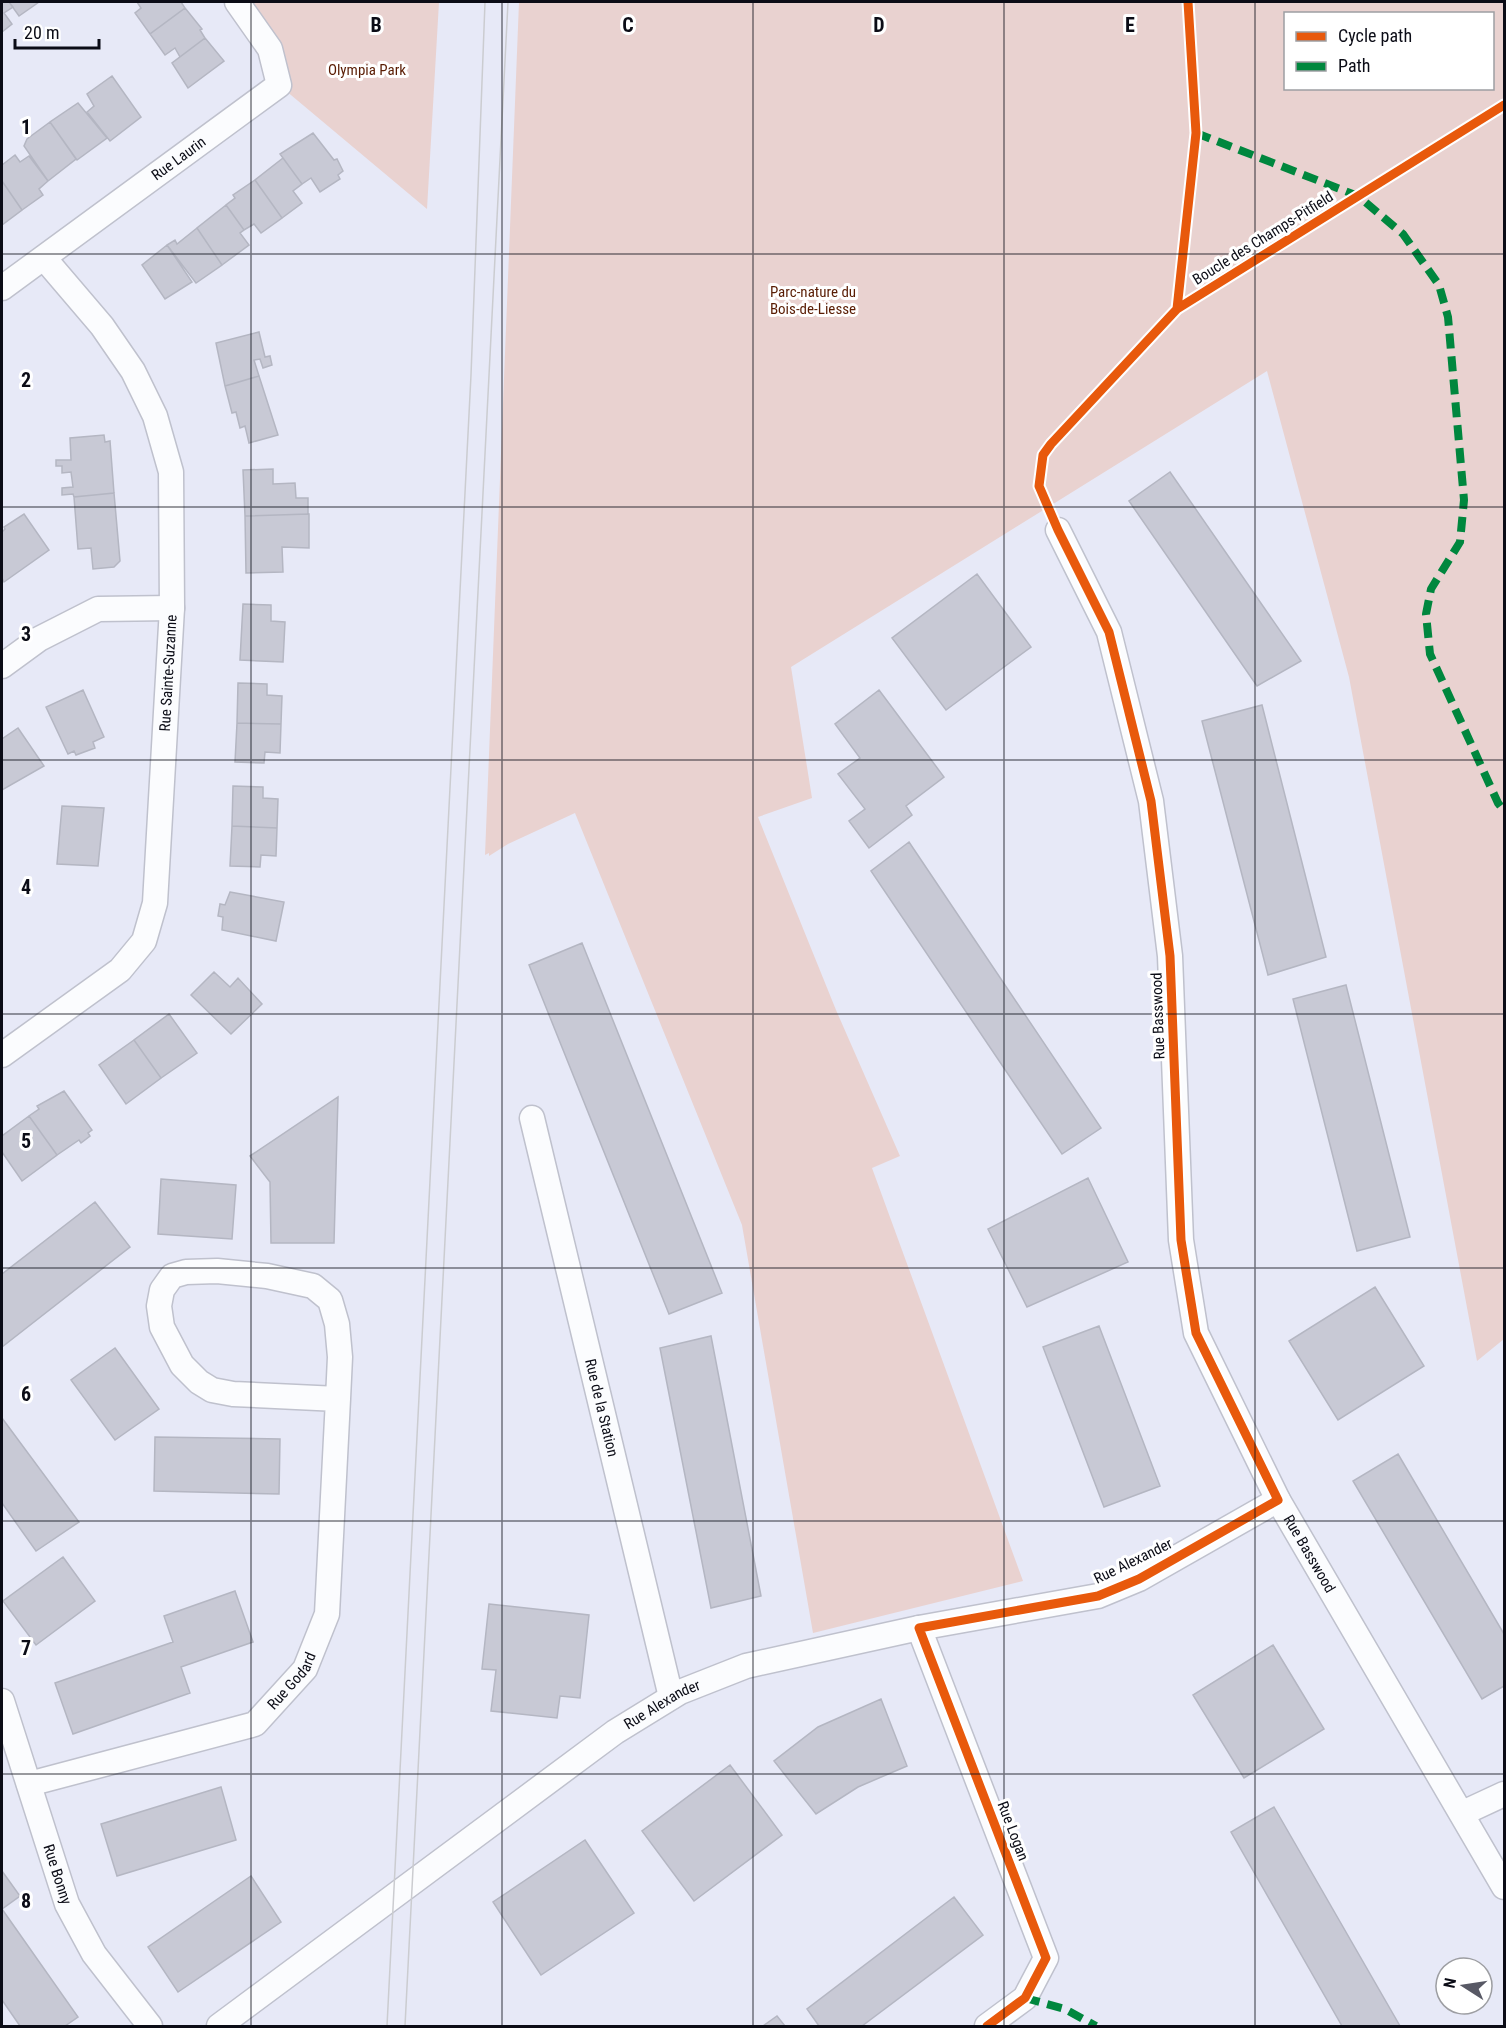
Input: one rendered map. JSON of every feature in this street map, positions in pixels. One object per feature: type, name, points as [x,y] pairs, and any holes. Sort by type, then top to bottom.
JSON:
[{"type":"street","name":"Rue Laurin","points":[[2,288],[279,86],[270,49],[237,2]]},
{"type":"street","name":"Rue Sainte-Suzanne","points":[[2,1055],[120,970],[144,940],[155,903],[172,608],[171,472],[155,416],[133,371],[102,326],[44,258]]},
{"type":"street","name":"Rue Basswood","points":[[1058,530],[1109,632],[1151,801],[1170,956],[1181,1240],[1196,1333],[1278,1500],[1463,1813],[1504,1887]]},
{"type":"street","points":[[2,666],[39,639],[98,609],[172,608]]},
{"type":"street","name":"Rue de la Station","points":[[532,1118],[671,1697]]},
{"type":"street","name":"Rue Godard","points":[[29,1784],[255,1724],[305,1670],[327,1614],[338,1399],[340,1357],[330,1300],[313,1286],[267,1276],[186,1272],[172,1276],[162,1290],[159,1306],[162,1327],[182,1365],[199,1382],[212,1390],[233,1394],[338,1399]]},
{"type":"street","name":"Rue Alexander","points":[[219,2026],[615,1732],[671,1697],[746,1666],[919,1628],[1098,1596],[1139,1579],[1278,1500]]},
{"type":"street","name":"Rue Logan","points":[[919,1628],[1046,1958],[1025,1998],[987,2026]]},
{"type":"street","name":"Rue Bonny","points":[[2,1701],[67,1904],[94,1954],[150,2026]]},
{"type":"street","points":[[1463,1813],[1504,1794]]},
{"type":"green space","name":"Olympia Park","points":[[237,2],[439,2],[427,209],[279,85]]},
{"type":"green space","name":"Parc-nature du Bois-de-Liesse","points":[[519,2],[1504,2],[1504,1339],[1477,1361],[1349,677],[1267,371],[791,667],[812,798],[758,817],[836,1010],[900,1156],[872,1168],[1023,1581],[813,1633],[742,1225],[575,813],[508,844],[489,856],[489,853],[485,855]]},
{"type":"building","points":[[2,2],[9,2],[13,7],[4,13],[12,24],[2,32]]},
{"type":"building","points":[[9,2],[39,2],[19,16]]},
{"type":"building","points":[[137,2],[181,2],[185,8],[150,34],[135,13],[141,8]]},
{"type":"building","points":[[185,8],[202,29],[200,30],[205,38],[180,57],[175,48],[165,55],[150,34]]},
{"type":"building","points":[[205,38],[224,61],[188,88],[172,63]]},
{"type":"building","points":[[112,76],[141,117],[110,141],[87,112],[94,106],[87,94]]},
{"type":"building","points":[[78,103],[107,138],[77,160],[50,122]]},
{"type":"building","points":[[50,122],[76,159],[48,181],[24,146],[27,139]]},
{"type":"building","points":[[313,133],[334,160],[337,159],[343,171],[338,175],[340,179],[320,192],[311,178],[302,184],[280,154]]},
{"type":"building","points":[[15,155],[20,162],[29,156],[48,181],[39,189],[43,195],[22,210],[2,181],[2,165]]},
{"type":"building","points":[[283,158],[302,184],[293,191],[302,203],[282,218],[255,180]]},
{"type":"building","points":[[255,180],[282,218],[261,233],[254,224],[244,230],[226,205],[235,198],[233,195]]},
{"type":"building","points":[[2,181],[22,210],[2,225]]},
{"type":"building","points":[[226,205],[244,230],[240,233],[249,245],[222,265],[197,228]]},
{"type":"building","points":[[197,228],[222,265],[196,283],[167,245],[175,240],[177,244]]},
{"type":"building","points":[[167,245],[192,282],[165,299],[142,265]]},
{"type":"building","points":[[259,332],[265,357],[270,356],[272,365],[263,368],[260,359],[254,360],[259,376],[225,386],[216,343]]},
{"type":"building","points":[[259,376],[278,435],[249,443],[245,426],[240,428],[236,412],[232,413],[225,386]]},
{"type":"building","points":[[104,435],[105,442],[110,441],[114,493],[74,497],[73,494],[62,495],[62,488],[73,487],[71,472],[62,473],[62,466],[56,466],[56,460],[71,460],[70,438]]},
{"type":"building","points":[[273,469],[273,484],[295,483],[296,498],[308,498],[308,514],[245,516],[243,470]]},
{"type":"building","points":[[1170,472],[1301,661],[1257,686],[1129,501]]},
{"type":"building","points":[[114,493],[120,561],[114,567],[93,569],[91,548],[78,549],[74,497]]},
{"type":"building","points":[[24,514],[49,550],[4,582],[2,578],[2,532],[4,527]]},
{"type":"building","points":[[309,514],[309,548],[282,547],[283,572],[246,573],[245,516]]},
{"type":"building","points":[[977,574],[1031,647],[946,710],[892,638]]},
{"type":"building","points":[[243,604],[271,605],[271,621],[285,622],[283,662],[240,660]]},
{"type":"building","points":[[238,683],[267,684],[267,695],[282,696],[281,724],[237,723]]},
{"type":"building","points":[[83,690],[104,737],[93,742],[95,748],[76,755],[74,751],[68,754],[46,707]]},
{"type":"building","points":[[879,690],[944,777],[906,806],[912,815],[869,848],[849,821],[865,809],[838,774],[860,758],[835,724]]},
{"type":"building","points":[[1262,705],[1326,957],[1268,975],[1202,721]]},
{"type":"building","points":[[237,723],[281,724],[280,753],[265,752],[264,763],[235,762]]},
{"type":"building","points":[[18,728],[44,766],[2,790],[2,739]]},
{"type":"building","points":[[233,786],[263,787],[263,798],[278,799],[277,828],[232,826]]},
{"type":"building","points":[[62,806],[104,808],[98,866],[57,864]]},
{"type":"building","points":[[232,826],[277,828],[276,856],[261,855],[260,867],[230,866]]},
{"type":"building","points":[[909,842],[1101,1128],[1062,1154],[871,871]]},
{"type":"building","points":[[230,892],[284,902],[276,941],[222,930],[223,917],[218,916],[220,904],[225,905]]},
{"type":"building","points":[[582,943],[722,1293],[669,1314],[529,965]]},
{"type":"building","points":[[214,972],[230,987],[238,978],[262,1004],[231,1034],[191,995]]},
{"type":"building","points":[[1346,985],[1410,1237],[1357,1251],[1293,999]]},
{"type":"building","points":[[169,1014],[197,1053],[161,1078],[134,1040]]},
{"type":"building","points":[[134,1040],[161,1078],[126,1104],[99,1065]]},
{"type":"building","points":[[64,1091],[92,1130],[88,1133],[90,1136],[81,1143],[79,1140],[57,1155],[29,1116],[39,1109],[37,1106]]},
{"type":"building","points":[[338,1097],[334,1243],[271,1243],[270,1182],[250,1156]]},
{"type":"building","points":[[29,1116],[57,1155],[22,1181],[2,1152],[2,1136]]},
{"type":"building","points":[[1088,1178],[1128,1262],[1027,1307],[988,1229]]},
{"type":"building","points":[[161,1179],[236,1185],[232,1239],[158,1234]]},
{"type":"building","points":[[95,1202],[130,1247],[2,1347],[2,1274]]},
{"type":"building","points":[[1375,1287],[1424,1366],[1338,1420],[1289,1341]]},
{"type":"building","points":[[1099,1326],[1160,1486],[1104,1507],[1043,1347]]},
{"type":"building","points":[[711,1336],[761,1596],[711,1608],[660,1348]]},
{"type":"building","points":[[115,1348],[159,1409],[115,1440],[71,1380]]},
{"type":"building","points":[[2,1418],[79,1522],[36,1551],[2,1503]]},
{"type":"building","points":[[155,1437],[280,1439],[279,1494],[154,1491]]},
{"type":"building","points":[[1398,1454],[1504,1634],[1504,1686],[1482,1699],[1353,1481]]},
{"type":"building","points":[[63,1557],[95,1601],[36,1645],[3,1601]]},
{"type":"building","points":[[235,1591],[253,1642],[181,1667],[190,1693],[73,1734],[55,1683],[173,1642],[164,1616]]},
{"type":"building","points":[[489,1604],[589,1615],[580,1698],[560,1696],[557,1718],[491,1711],[496,1670],[482,1669]]},
{"type":"building","points":[[1273,1645],[1324,1729],[1244,1778],[1193,1695]]},
{"type":"building","points":[[881,1699],[907,1766],[858,1787],[816,1814],[774,1761],[818,1727]]},
{"type":"building","points":[[730,1765],[782,1835],[694,1901],[642,1831]]},
{"type":"building","points":[[221,1787],[236,1840],[117,1876],[101,1824]]},
{"type":"building","points":[[1274,1807],[1400,2026],[1342,2026],[1231,1832]]},
{"type":"building","points":[[585,1840],[634,1913],[541,1975],[493,1902]]},
{"type":"building","points":[[2,1871],[20,1896],[2,1909]]},
{"type":"building","points":[[251,1876],[281,1922],[178,1992],[148,1947]]},
{"type":"building","points":[[954,1897],[983,1935],[862,2026],[819,2026],[807,2009]]},
{"type":"building","points":[[2,1909],[78,2017],[65,2026],[20,2026],[2,2000]]},
{"type":"building","points":[[777,2016],[785,2026],[763,2026]]},
{"type":"tram line","points":[[387,2026],[471,375],[485,2]]},
{"type":"tram line","points":[[405,2026],[508,2]]},
{"type":"marked path","points":[[1196,133],[1358,196],[1403,234],[1439,285],[1448,317],[1464,500],[1460,542],[1431,589],[1426,614],[1430,654],[1498,803],[1504,811]]},
{"type":"marked path","points":[[1025,1998],[1065,2009],[1096,2026]]},
{"type":"cycle path","name":"Boucle des Champs-Pitfield","points":[[1177,309],[1196,133],[1188,2]]},
{"type":"cycle path","name":"Boucle des Champs-Pitfield","points":[[987,2026],[1025,1998],[1046,1958],[919,1628],[1098,1596],[1139,1579],[1278,1500],[1196,1333],[1181,1240],[1170,956],[1151,801],[1109,632],[1058,530],[1039,486],[1043,455],[1177,309],[1504,105]]}]
